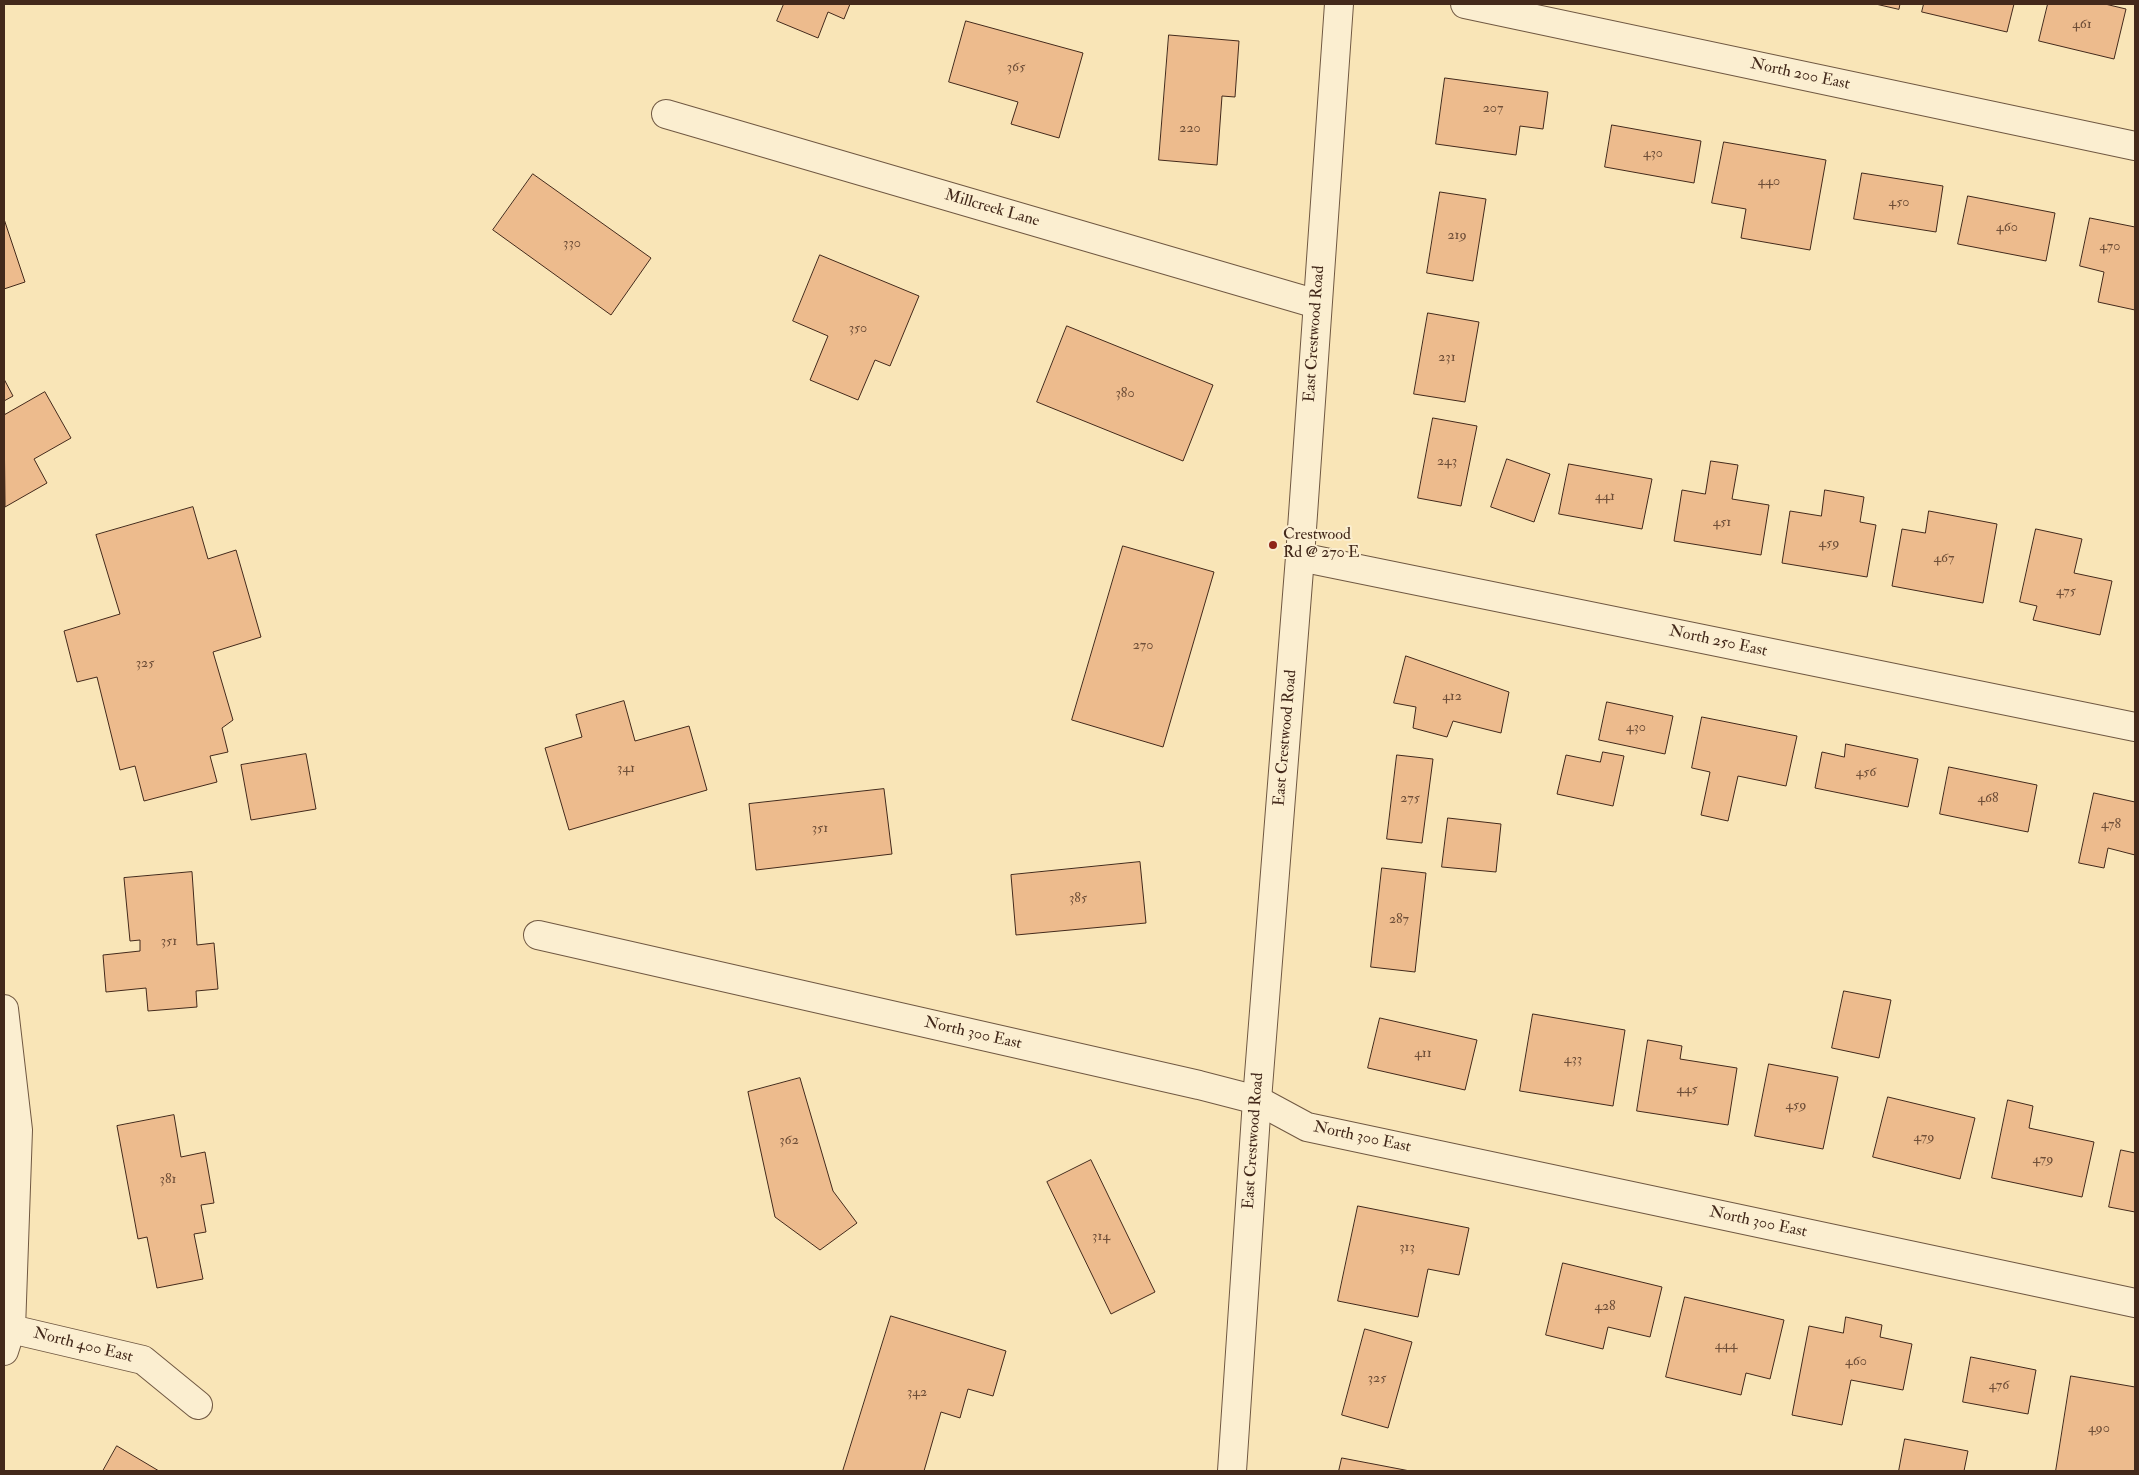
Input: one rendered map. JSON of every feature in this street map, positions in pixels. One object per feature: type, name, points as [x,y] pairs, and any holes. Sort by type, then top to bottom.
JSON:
[{"type":"street","name":"East Crestwood Road","points":[[1232,1471],[1257,1100],[1300,557],[1339,4]]},
{"type":"street","name":"North 200 East","points":[[1465,4],[2135,146]]},
{"type":"street","name":"Millcreek Lane","points":[[666,114],[1317,304]]},
{"type":"street","name":"North 250 East","points":[[1300,557],[2135,727]]},
{"type":"street","name":"North 300 East","points":[[538,935],[1257,1100],[1307,1127],[2135,1303]]},
{"type":"street","points":[[4,1009],[18,1130],[8,1340]]},
{"type":"street","name":"North 400 East","points":[[8,1340],[143,1360],[198,1404]]},
{"type":"building","points":[[784,4],[850,4],[844,19],[828,12],[818,38],[777,21]]},
{"type":"building","points":[[1876,4],[1900,4],[1899,9]]},
{"type":"building","points":[[1924,4],[2014,4],[2007,32],[1922,12]]},
{"type":"building","points":[[2048,4],[2105,4],[2126,9],[2114,59],[2039,41]]},
{"type":"building","points":[[966,21],[1083,53],[1059,138],[1011,124],[1018,102],[949,82]]},
{"type":"building","points":[[1169,35],[1239,41],[1235,97],[1222,96],[1217,165],[1159,160]]},
{"type":"building","points":[[1445,78],[1548,92],[1543,129],[1520,126],[1516,155],[1436,144]]},
{"type":"building","points":[[1612,125],[1701,141],[1694,183],[1605,167]]},
{"type":"building","points":[[1724,142],[1826,160],[1810,250],[1741,238],[1746,209],[1712,203]]},
{"type":"building","points":[[1862,173],[1943,186],[1936,232],[1854,219]]},
{"type":"building","points":[[533,174],[651,258],[611,315],[493,230]]},
{"type":"building","points":[[1440,192],[1486,199],[1473,281],[1427,273]]},
{"type":"building","points":[[1968,196],[2055,213],[2046,261],[1958,244]]},
{"type":"building","points":[[2090,218],[2135,227],[2135,310],[2098,302],[2104,272],[2080,266]]},
{"type":"building","points":[[4,219],[25,282],[4,289]]},
{"type":"building","points":[[820,255],[919,296],[890,366],[875,360],[858,400],[810,380],[828,336],[793,321]]},
{"type":"building","points":[[1428,313],[1479,322],[1465,402],[1414,394]]},
{"type":"building","points":[[1067,326],[1213,385],[1183,461],[1037,402]]},
{"type":"building","points":[[4,379],[13,396],[4,401]]},
{"type":"building","points":[[45,392],[71,438],[34,459],[47,483],[5,507],[4,412],[5,414]]},
{"type":"building","points":[[1433,418],[1477,426],[1461,506],[1418,498]]},
{"type":"building","points":[[1507,459],[1550,474],[1534,522],[1491,507]]},
{"type":"building","points":[[1711,461],[1738,465],[1732,499],[1769,505],[1761,555],[1674,541],[1682,490],[1705,494]]},
{"type":"building","points":[[1569,464],[1652,479],[1642,529],[1559,514]]},
{"type":"building","points":[[1825,490],[1864,497],[1860,522],[1876,525],[1867,577],[1782,563],[1790,511],[1821,516]]},
{"type":"building","points":[[193,507],[208,559],[236,550],[261,637],[213,652],[233,720],[222,728],[228,752],[210,756],[217,782],[144,801],[135,766],[120,770],[97,677],[77,682],[64,631],[120,614],[96,535]]},
{"type":"building","points":[[1929,511],[1997,524],[1983,603],[1892,586],[1902,529],[1925,533]]},
{"type":"building","points":[[2036,529],[2082,539],[2074,573],[2112,581],[2100,635],[2033,620],[2037,606],[2020,602]]},
{"type":"building","points":[[1123,546],[1214,572],[1163,747],[1072,720]]},
{"type":"building","points":[[1406,656],[1509,692],[1501,733],[1453,721],[1447,737],[1413,728],[1416,707],[1394,703]]},
{"type":"building","points":[[624,701],[635,741],[689,726],[707,790],[569,830],[545,748],[582,737],[576,715]]},
{"type":"building","points":[[1607,702],[1673,716],[1665,754],[1599,740]]},
{"type":"building","points":[[1702,717],[1797,736],[1786,786],[1738,776],[1728,821],[1701,815],[1710,772],[1692,768]]},
{"type":"building","points":[[1846,744],[1918,759],[1908,807],[1815,788],[1822,752],[1844,757]]},
{"type":"building","points":[[1603,752],[1624,756],[1613,806],[1557,794],[1566,755],[1600,762]]},
{"type":"building","points":[[306,754],[316,809],[251,820],[241,765]]},
{"type":"building","points":[[1397,755],[1433,759],[1422,843],[1387,839]]},
{"type":"building","points":[[1949,767],[2037,785],[2028,832],[1940,814]]},
{"type":"building","points":[[884,789],[892,854],[756,870],[749,804]]},
{"type":"building","points":[[2094,793],[2135,802],[2135,855],[2108,848],[2104,868],[2079,863]]},
{"type":"building","points":[[1448,818],[1501,824],[1496,872],[1442,867]]},
{"type":"building","points":[[1140,862],[1146,923],[1016,935],[1011,875]]},
{"type":"building","points":[[1382,868],[1426,873],[1415,972],[1371,967]]},
{"type":"building","points":[[192,872],[197,945],[214,943],[218,989],[196,991],[197,1007],[148,1011],[146,988],[106,992],[103,955],[140,951],[140,940],[130,941],[124,878]]},
{"type":"building","points":[[1844,991],[1891,1000],[1879,1058],[1832,1048]]},
{"type":"building","points":[[1533,1014],[1625,1030],[1613,1106],[1520,1091]]},
{"type":"building","points":[[1380,1018],[1477,1040],[1465,1090],[1368,1068]]},
{"type":"building","points":[[1648,1040],[1682,1046],[1680,1059],[1737,1068],[1728,1125],[1637,1111]]},
{"type":"building","points":[[1769,1064],[1838,1077],[1823,1149],[1755,1136]]},
{"type":"building","points":[[800,1078],[833,1191],[857,1223],[820,1250],[775,1217],[748,1092]]},
{"type":"building","points":[[1888,1097],[1975,1118],[1960,1179],[1873,1157]]},
{"type":"building","points":[[2008,1100],[2033,1106],[2029,1128],[2094,1142],[2082,1197],[1992,1178]]},
{"type":"building","points":[[174,1115],[181,1157],[205,1152],[214,1203],[201,1205],[206,1232],[194,1234],[203,1279],[157,1288],[147,1237],[138,1239],[117,1126]]},
{"type":"building","points":[[2121,1150],[2135,1153],[2135,1212],[2109,1207]]},
{"type":"building","points":[[1091,1160],[1155,1292],[1111,1314],[1047,1182]]},
{"type":"building","points":[[1358,1206],[1469,1228],[1459,1275],[1428,1269],[1418,1317],[1338,1301]]},
{"type":"building","points":[[1563,1263],[1662,1287],[1650,1337],[1608,1327],[1603,1349],[1546,1335]]},
{"type":"building","points":[[1685,1297],[1784,1320],[1770,1379],[1746,1373],[1741,1395],[1666,1377]]},
{"type":"building","points":[[891,1316],[1006,1351],[993,1396],[968,1389],[960,1418],[941,1412],[924,1471],[843,1471]]},
{"type":"building","points":[[1846,1317],[1882,1325],[1880,1337],[1912,1344],[1903,1390],[1851,1380],[1842,1425],[1792,1415],[1809,1326],[1843,1333]]},
{"type":"building","points":[[1365,1329],[1412,1342],[1388,1428],[1342,1415]]},
{"type":"building","points":[[1971,1357],[2036,1370],[2028,1414],[1963,1402]]},
{"type":"building","points":[[2071,1376],[2135,1387],[2135,1471],[2056,1471]]},
{"type":"building","points":[[1905,1439],[1968,1451],[1964,1471],[1899,1471]]},
{"type":"building","points":[[117,1446],[159,1471],[103,1471]]},
{"type":"building","points":[[1342,1458],[1410,1471],[1339,1471]]},
{"type":"place","name":"Crestwood Rd @ 270 E","points":[[1273,545]]}]
